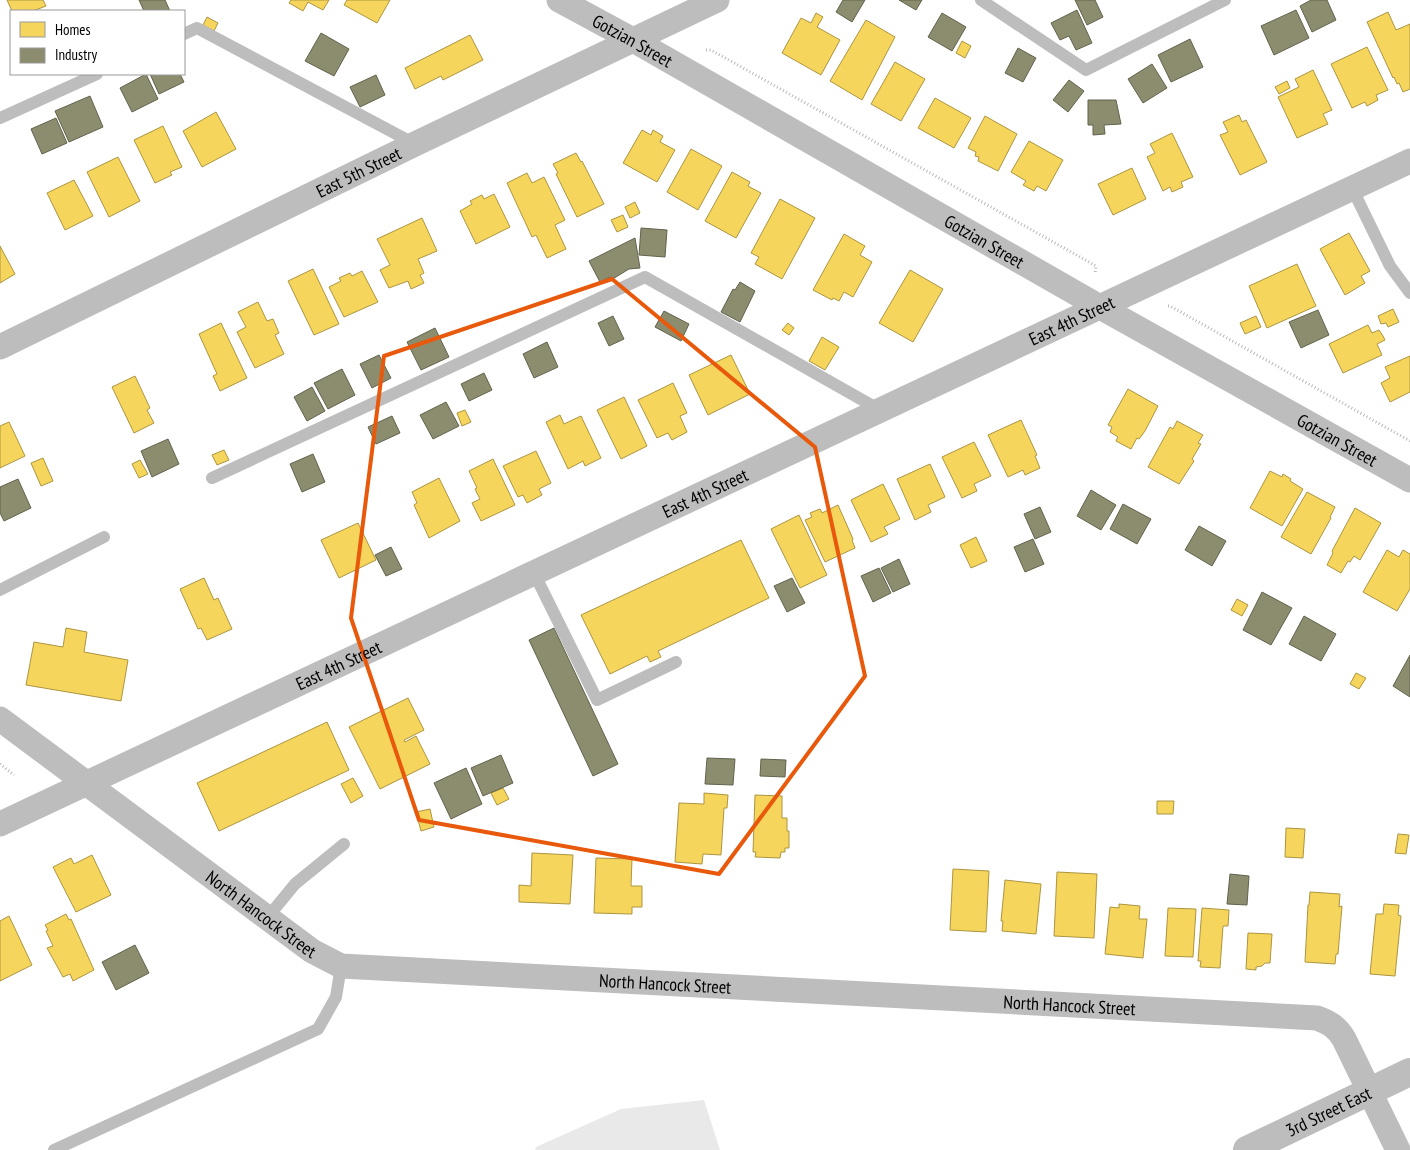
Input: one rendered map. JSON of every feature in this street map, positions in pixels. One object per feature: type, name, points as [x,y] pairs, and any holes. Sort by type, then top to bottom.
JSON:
[{"type":"street","name":"Gotzian Street","points":[[559,0],[633,40],[1100,307],[1410,480]]},
{"type":"street","name":"East 5th Street","points":[[0,347],[415,144],[717,0]]},
{"type":"street","name":"East 4th Street","points":[[0,824],[1410,161]]},
{"type":"street","name":"North Hancock Street","points":[[0,719],[312,951],[341,966],[1296,1015],[1317,1018],[1330,1023],[1339,1030],[1398,1150]]},
{"type":"street","name":"3rd Street East","points":[[1247,1150],[1410,1072]]},
{"type":"lane","points":[[981,0],[1086,70],[1225,0]]},
{"type":"lane","points":[[185,34],[196,28],[415,144]]},
{"type":"lane","points":[[0,118],[95,75]]},
{"type":"lane","points":[[1352,188],[1390,266],[1410,293]]},
{"type":"lane","points":[[212,478],[645,277],[880,410]]},
{"type":"lane","points":[[0,590],[104,537]]},
{"type":"lane","points":[[534,573],[597,700],[676,662]]},
{"type":"lane","points":[[267,918],[295,884],[344,844]]},
{"type":"lane","points":[[54,1150],[318,1028],[336,997],[341,966]]},
{"type":"path","points":[[700,50],[711,50],[1096,266],[1095,278]]},
{"type":"path","points":[[1162,306],[1170,306],[1410,441]]},
{"type":"path","points":[[0,764],[14,775]]},
{"type":"highlighted area","points":[[612,279],[815,447],[865,676],[719,874],[419,820],[351,618],[384,356]]},
{"type":"shaded area","points":[[704,1100],[720,1150],[535,1150],[536,1147],[621,1109]]},
{"type":"building: Homes","points":[[7,0],[43,0],[46,6],[36,10],[12,10]]},
{"type":"building: Homes","points":[[291,0],[329,0],[323,10],[308,2],[303,11],[289,3]]},
{"type":"building: Homes","points":[[347,0],[390,0],[377,23],[344,5]]},
{"type":"building: Homes","points":[[1388,12],[1396,30],[1410,24],[1410,89],[1403,92],[1399,83],[1397,84],[1393,78],[1367,22]]},
{"type":"building: Homes","points":[[816,13],[823,17],[817,27],[840,40],[821,75],[782,53],[801,18],[811,23]]},
{"type":"building: Homes","points":[[207,17],[218,23],[214,31],[203,25]]},
{"type":"building: Homes","points":[[866,20],[895,37],[862,100],[830,81]]},
{"type":"building: Homes","points":[[470,35],[483,60],[443,80],[441,76],[415,89],[405,68]]},
{"type":"building: Homes","points":[[962,41],[971,46],[965,58],[956,53]]},
{"type":"building: Homes","points":[[1367,47],[1388,90],[1376,95],[1378,100],[1367,106],[1365,102],[1352,108],[1331,64]]},
{"type":"building: Homes","points":[[895,62],[925,79],[901,121],[871,104]]},
{"type":"building: Homes","points":[[1313,70],[1332,110],[1323,114],[1328,124],[1297,138],[1278,97],[1299,87],[1295,79]]},
{"type":"building: Homes","points":[[1287,81],[1290,88],[1279,94],[1275,87]]},
{"type":"building: Homes","points":[[935,98],[971,118],[954,148],[918,128]]},
{"type":"building: Homes","points":[[216,112],[236,149],[202,167],[183,131]]},
{"type":"building: Homes","points":[[1239,115],[1242,122],[1246,120],[1267,162],[1240,175],[1220,135],[1228,132],[1223,122]]},
{"type":"building: Homes","points":[[985,116],[1017,134],[998,171],[978,161],[979,157],[975,156],[976,152],[968,148]]},
{"type":"building: Homes","points":[[163,126],[182,167],[170,172],[172,175],[155,183],[134,140]]},
{"type":"building: Homes","points":[[642,130],[651,135],[653,130],[663,136],[660,142],[675,150],[657,182],[623,163]]},
{"type":"building: Homes","points":[[1172,133],[1193,177],[1181,182],[1183,187],[1172,192],[1170,187],[1163,191],[1147,157],[1155,153],[1150,144]]},
{"type":"building: Homes","points":[[1029,141],[1063,160],[1046,191],[1037,186],[1034,191],[1023,185],[1026,181],[1011,172]]},
{"type":"building: Homes","points":[[691,149],[722,166],[698,210],[667,192]]},
{"type":"building: Homes","points":[[576,153],[604,204],[577,217],[553,164]]},
{"type":"building: Homes","points":[[118,157],[140,201],[109,217],[87,172]]},
{"type":"building: Homes","points":[[1132,168],[1146,199],[1113,215],[1098,184]]},
{"type":"building: Homes","points":[[732,172],[750,182],[748,186],[761,193],[736,238],[705,221]]},
{"type":"building: Homes","points":[[527,173],[532,183],[544,177],[565,220],[555,225],[566,249],[547,258],[536,235],[532,237],[507,183]]},
{"type":"building: Homes","points":[[74,180],[93,216],[65,230],[47,193]]},
{"type":"building: Homes","points":[[494,194],[510,227],[476,244],[460,211],[472,204],[470,201],[482,195],[484,199]]},
{"type":"building: Homes","points":[[780,199],[815,218],[782,279],[755,264],[759,257],[751,253]]},
{"type":"building: Homes","points":[[635,202],[640,213],[630,218],[625,207]]},
{"type":"building: Homes","points":[[623,215],[628,227],[617,232],[611,220]]},
{"type":"building: Homes","points":[[422,218],[437,251],[418,259],[424,273],[420,275],[424,283],[411,289],[408,281],[389,288],[380,270],[390,265],[377,239]]},
{"type":"building: Homes","points":[[1349,233],[1370,271],[1361,276],[1365,283],[1345,295],[1320,249]]},
{"type":"building: Homes","points":[[844,234],[865,246],[860,255],[872,262],[853,297],[844,292],[839,301],[833,298],[832,300],[813,290]]},
{"type":"building: Homes","points":[[0,246],[15,274],[0,283]]},
{"type":"building: Homes","points":[[1297,264],[1316,306],[1267,328],[1249,286]]},
{"type":"building: Homes","points":[[313,269],[339,324],[314,335],[288,281]]},
{"type":"building: Homes","points":[[910,270],[943,289],[913,342],[879,323]]},
{"type":"building: Homes","points":[[362,271],[378,302],[344,317],[329,287],[341,281],[339,278],[350,273],[352,276]]},
{"type":"building: Homes","points":[[258,302],[267,321],[273,319],[279,333],[275,335],[284,354],[255,368],[237,332],[246,327],[238,312]]},
{"type":"building: Homes","points":[[1393,309],[1399,322],[1388,327],[1386,323],[1381,324],[1378,316]]},
{"type":"building: Homes","points":[[1256,316],[1261,327],[1245,334],[1240,323]]},
{"type":"building: Homes","points":[[221,323],[247,378],[220,391],[213,376],[217,374],[199,334]]},
{"type":"building: Homes","points":[[788,323],[794,328],[789,335],[782,330]]},
{"type":"building: Homes","points":[[1368,325],[1372,333],[1379,330],[1385,340],[1377,344],[1382,355],[1343,373],[1329,344]]},
{"type":"building: Homes","points":[[822,337],[839,347],[825,370],[809,361]]},
{"type":"building: Homes","points":[[731,355],[750,394],[708,415],[689,375]]},
{"type":"building: Homes","points":[[1410,356],[1410,392],[1390,402],[1381,383],[1390,378],[1385,367]]},
{"type":"building: Homes","points":[[135,376],[150,408],[147,410],[154,423],[134,433],[112,387]]},
{"type":"building: Homes","points":[[673,383],[687,413],[680,416],[687,432],[672,440],[668,433],[657,438],[638,400]]},
{"type":"building: Homes","points":[[1128,389],[1158,406],[1145,431],[1139,439],[1137,438],[1131,449],[1116,441],[1118,437],[1110,432],[1112,427],[1108,425]]},
{"type":"building: Homes","points":[[624,397],[647,446],[621,459],[597,410]]},
{"type":"building: Homes","points":[[465,410],[471,422],[462,426],[457,413]]},
{"type":"building: Homes","points":[[560,415],[564,424],[581,416],[601,458],[585,466],[583,461],[568,469],[546,422]]},
{"type":"building: Homes","points":[[1021,420],[1037,455],[1035,456],[1040,468],[1025,475],[1023,470],[1008,477],[988,435]]},
{"type":"building: Homes","points":[[1177,421],[1203,435],[1198,443],[1201,444],[1192,459],[1194,461],[1179,484],[1148,467],[1170,427],[1173,429]]},
{"type":"building: Homes","points":[[9,422],[25,456],[0,468],[0,426]]},
{"type":"building: Homes","points":[[974,442],[991,476],[974,484],[977,491],[962,498],[942,457]]},
{"type":"building: Homes","points":[[224,450],[229,460],[217,465],[212,455]]},
{"type":"building: Homes","points":[[536,451],[551,483],[539,489],[542,495],[527,503],[523,495],[518,497],[503,466]]},
{"type":"building: Homes","points":[[43,458],[53,481],[41,486],[31,463]]},
{"type":"building: Homes","points":[[493,459],[515,505],[481,521],[472,503],[480,499],[469,471]]},
{"type":"building: Homes","points":[[140,460],[148,474],[139,478],[132,464]]},
{"type":"building: Homes","points":[[930,464],[945,497],[928,505],[931,512],[915,520],[897,479]]},
{"type":"building: Homes","points":[[1270,471],[1282,477],[1283,474],[1303,489],[1282,526],[1250,508]]},
{"type":"building: Homes","points":[[439,478],[460,521],[429,538],[414,505],[417,503],[412,492]]},
{"type":"building: Homes","points":[[883,484],[900,519],[884,527],[888,534],[871,542],[851,500]]},
{"type":"building: Homes","points":[[1307,492],[1335,507],[1311,554],[1281,537]]},
{"type":"building: Homes","points":[[838,505],[855,548],[825,562],[805,520],[812,517],[810,513],[820,509],[822,513]]},
{"type":"building: Homes","points":[[1355,508],[1381,523],[1360,560],[1354,556],[1350,562],[1348,561],[1341,573],[1327,565],[1333,553],[1332,551]]},
{"type":"building: Homes","points":[[799,515],[827,575],[800,588],[771,529]]},
{"type":"building: Homes","points":[[358,523],[376,560],[339,578],[321,540]]},
{"type":"building: Homes","points":[[976,537],[987,561],[971,568],[960,545]]},
{"type":"building: Homes","points":[[741,540],[769,598],[658,651],[661,657],[650,662],[647,656],[610,674],[581,615]]},
{"type":"building: Homes","points":[[1387,550],[1399,557],[1403,550],[1410,554],[1410,589],[1397,611],[1363,592]]},
{"type":"building: Homes","points":[[204,578],[214,600],[218,598],[232,629],[207,640],[201,628],[198,629],[180,589]]},
{"type":"building: Homes","points":[[1237,599],[1248,605],[1242,616],[1231,610]]},
{"type":"building: Homes","points":[[66,628],[87,632],[84,652],[128,660],[121,701],[26,685],[34,642],[63,647]]},
{"type":"building: Homes","points":[[1356,673],[1366,678],[1359,689],[1350,684]]},
{"type":"building: Homes","points":[[408,698],[424,730],[404,740],[405,742],[416,736],[430,764],[380,789],[349,727]]},
{"type":"building: Homes","points":[[327,722],[349,770],[219,831],[197,783]]},
{"type":"building: Homes","points":[[353,778],[363,796],[351,803],[341,784]]},
{"type":"building: Homes","points":[[503,788],[509,799],[497,805],[491,793]]},
{"type":"building: Homes","points":[[704,793],[728,795],[727,808],[724,808],[721,855],[703,854],[702,864],[675,862],[679,803],[704,804]]},
{"type":"building: Homes","points":[[755,795],[782,796],[782,818],[787,818],[789,848],[785,848],[785,852],[781,852],[780,858],[755,857],[756,852],[753,852]]},
{"type":"building: Homes","points":[[1157,801],[1174,801],[1173,814],[1157,814]]},
{"type":"building: Homes","points":[[430,809],[434,827],[421,831],[416,812]]},
{"type":"building: Homes","points":[[1286,828],[1305,829],[1303,858],[1285,857]]},
{"type":"building: Homes","points":[[1398,834],[1409,835],[1406,854],[1395,853]]},
{"type":"building: Homes","points":[[532,853],[573,855],[570,904],[519,902],[519,885],[531,886]]},
{"type":"building: Homes","points":[[92,855],[111,895],[76,912],[53,867],[71,858],[74,864]]},
{"type":"building: Homes","points":[[596,858],[632,859],[631,886],[642,886],[642,907],[632,907],[632,914],[594,913]]},
{"type":"building: Homes","points":[[953,869],[989,871],[986,932],[950,930]]},
{"type":"building: Homes","points":[[1057,872],[1097,874],[1094,938],[1054,936]]},
{"type":"building: Homes","points":[[1005,880],[1041,884],[1036,934],[1002,931],[1003,921],[1001,921]]},
{"type":"building: Homes","points":[[1310,892],[1340,894],[1339,907],[1342,906],[1338,954],[1336,954],[1335,964],[1305,962]]},
{"type":"building: Homes","points":[[1119,904],[1140,906],[1139,919],[1147,919],[1143,958],[1105,954],[1110,907],[1119,908]]},
{"type":"building: Homes","points":[[1384,904],[1399,905],[1398,915],[1401,916],[1395,976],[1370,974],[1376,914],[1383,914]]},
{"type":"building: Homes","points":[[1168,908],[1196,909],[1193,957],[1165,956]]},
{"type":"building: Homes","points":[[1202,908],[1229,910],[1228,926],[1223,926],[1220,968],[1200,967],[1201,961],[1198,961]]},
{"type":"building: Homes","points":[[66,914],[69,920],[71,919],[94,970],[73,981],[70,974],[63,977],[47,948],[53,946],[45,925]]},
{"type":"building: Homes","points":[[9,916],[32,965],[0,981],[0,921]]},
{"type":"building: Homes","points":[[1248,933],[1272,934],[1270,963],[1256,967],[1256,970],[1246,969]]},
{"type":"building: Industry","points":[[139,0],[165,0],[170,10],[144,10]]},
{"type":"building: Industry","points":[[843,0],[865,0],[852,22],[836,12]]},
{"type":"building: Industry","points":[[899,0],[922,0],[916,10]]},
{"type":"building: Industry","points":[[1075,0],[1095,0],[1103,17],[1087,25]]},
{"type":"building: Industry","points":[[1311,0],[1327,0],[1336,20],[1312,32],[1300,6]]},
{"type":"building: Industry","points":[[1077,10],[1092,43],[1076,50],[1069,36],[1060,40],[1051,23]]},
{"type":"building: Industry","points":[[1296,10],[1309,38],[1274,55],[1261,26]]},
{"type":"building: Industry","points":[[942,13],[966,27],[952,51],[928,37]]},
{"type":"building: Industry","points":[[321,33],[349,49],[334,76],[305,61]]},
{"type":"building: Industry","points":[[1190,39],[1203,67],[1171,82],[1158,55]]},
{"type":"building: Industry","points":[[1018,48],[1036,58],[1023,82],[1005,73]]},
{"type":"building: Industry","points":[[1152,64],[1167,88],[1143,103],[1128,79]]},
{"type":"building: Industry","points":[[146,75],[158,99],[132,112],[120,88]]},
{"type":"building: Industry","points":[[150,75],[180,75],[184,82],[159,94]]},
{"type":"building: Industry","points":[[376,75],[385,95],[360,107],[350,87]]},
{"type":"building: Industry","points":[[1069,80],[1084,91],[1068,112],[1053,100]]},
{"type":"building: Industry","points":[[90,96],[103,127],[69,142],[55,111]]},
{"type":"building: Industry","points":[[1088,100],[1116,100],[1121,124],[1104,125],[1105,134],[1093,135],[1093,125],[1088,125]]},
{"type":"building: Industry","points":[[56,118],[67,143],[42,154],[31,129]]},
{"type":"building: Industry","points":[[641,228],[667,230],[665,257],[639,255]]},
{"type":"building: Industry","points":[[635,238],[640,268],[629,269],[611,280],[610,277],[600,282],[589,261]]},
{"type":"building: Industry","points":[[740,282],[755,291],[740,322],[721,312],[733,289],[735,290]]},
{"type":"building: Industry","points":[[1318,310],[1329,335],[1301,348],[1289,322]]},
{"type":"building: Industry","points":[[664,311],[689,324],[681,341],[655,327]]},
{"type":"building: Industry","points":[[613,316],[624,339],[609,346],[598,323]]},
{"type":"building: Industry","points":[[435,328],[449,357],[421,370],[407,342]]},
{"type":"building: Industry","points":[[547,342],[558,367],[534,378],[523,354]]},
{"type":"building: Industry","points":[[379,355],[391,378],[372,388],[360,364]]},
{"type":"building: Industry","points":[[342,369],[355,395],[328,409],[314,383]]},
{"type":"building: Industry","points":[[484,373],[492,390],[469,401],[461,384]]},
{"type":"building: Industry","points":[[312,387],[325,411],[307,421],[294,397]]},
{"type":"building: Industry","points":[[446,402],[459,426],[433,439],[420,415]]},
{"type":"building: Industry","points":[[392,416],[400,433],[376,444],[368,427]]},
{"type":"building: Industry","points":[[168,439],[179,464],[152,477],[141,451]]},
{"type":"building: Industry","points":[[313,454],[325,482],[302,492],[290,464]]},
{"type":"building: Industry","points":[[18,479],[31,508],[4,521],[0,513],[0,487]]},
{"type":"building: Industry","points":[[1091,490],[1116,505],[1101,530],[1077,516]]},
{"type":"building: Industry","points":[[1123,504],[1151,519],[1137,544],[1110,529]]},
{"type":"building: Industry","points":[[1040,507],[1051,532],[1035,539],[1024,514]]},
{"type":"building: Industry","points":[[1199,526],[1226,541],[1212,566],[1185,550]]},
{"type":"building: Industry","points":[[1033,539],[1044,564],[1025,572],[1014,547]]},
{"type":"building: Industry","points":[[391,547],[402,569],[386,576],[375,555]]},
{"type":"building: Industry","points":[[899,559],[910,584],[893,592],[881,568]]},
{"type":"building: Industry","points":[[879,568],[891,593],[873,602],[861,576]]},
{"type":"building: Industry","points":[[792,578],[805,603],[787,612],[774,586]]},
{"type":"building: Industry","points":[[1262,592],[1292,608],[1271,645],[1243,630]]},
{"type":"building: Industry","points":[[1304,616],[1336,634],[1321,661],[1289,644]]},
{"type":"building: Industry","points":[[554,628],[618,764],[593,776],[529,640]]},
{"type":"building: Industry","points":[[1410,655],[1410,697],[1393,686]]},
{"type":"building: Industry","points":[[501,755],[513,783],[483,796],[471,768]]},
{"type":"building: Industry","points":[[707,758],[735,759],[733,785],[705,784]]},
{"type":"building: Industry","points":[[761,759],[786,760],[785,777],[760,776]]},
{"type":"building: Industry","points":[[466,768],[482,804],[451,819],[434,783]]},
{"type":"building: Industry","points":[[1230,874],[1249,876],[1247,905],[1227,904]]},
{"type":"building: Industry","points":[[135,945],[149,973],[116,990],[102,962]]}]
